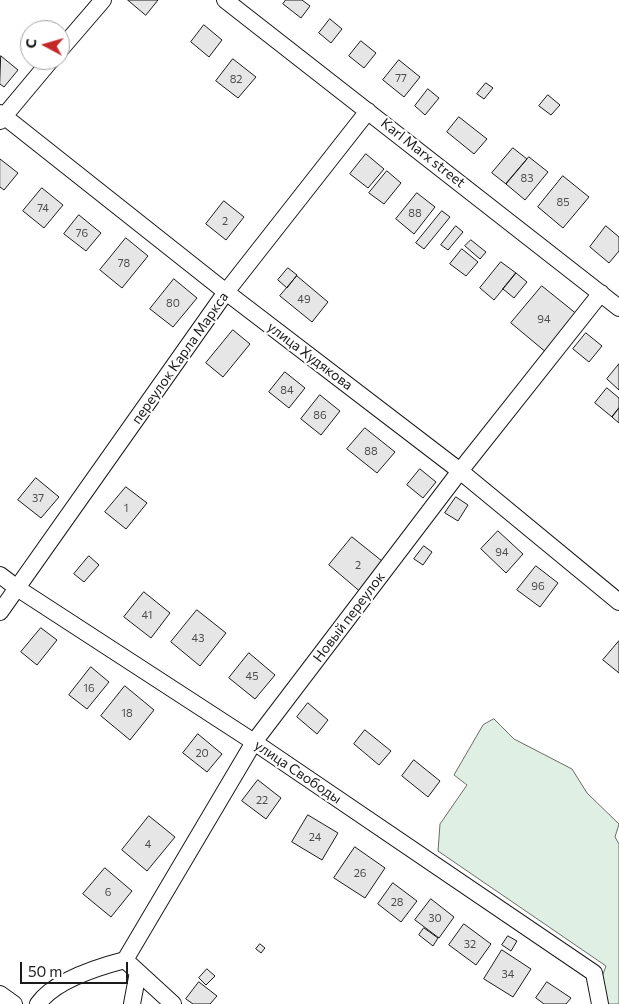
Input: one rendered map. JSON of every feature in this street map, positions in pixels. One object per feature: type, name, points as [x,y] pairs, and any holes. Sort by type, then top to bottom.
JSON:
[{"type":"street","points":[[70,38],[103,0]]},
{"type":"street","name":"Karl Marx street","points":[[225,0],[619,308]]},
{"type":"street","points":[[1,116],[42,70]]},
{"type":"street","name":"переулок Карла Маркса","points":[[0,612],[226,292],[368,111]]},
{"type":"street","name":"улица Худякова","points":[[1,116],[226,292],[460,471],[619,602]]},
{"type":"street","name":"Новый переулок","points":[[125,960],[254,742],[460,471],[601,293]]},
{"type":"street","name":"улица Свободы","points":[[0,575],[17,588],[254,742],[594,973],[600,1004]]},
{"type":"street","points":[[38,1004],[45,993],[100,966],[125,960],[172,1004]]},
{"type":"street","points":[[132,1004],[138,972]]},
{"type":"street","points":[[0,994],[14,1004]]},
{"type":"green space","points":[[494,719],[514,739],[572,769],[587,793],[619,824],[615,837],[619,844],[619,1004],[592,1004],[606,966],[438,851],[440,824],[467,785],[454,775],[483,725]]},
{"type":"building","points":[[128,0],[158,0],[146,15]]},
{"type":"building","points":[[286,0],[302,0],[310,6],[301,18],[283,4]]},
{"type":"building","points":[[330,19],[342,29],[331,43],[319,33]]},
{"type":"building","points":[[204,25],[222,40],[209,57],[191,42]]},
{"type":"building","points":[[361,41],[376,53],[364,68],[349,56]]},
{"type":"building","points":[[1,56],[18,70],[4,87],[0,84]]},
{"type":"building","points":[[233,59],[256,77],[238,98],[216,81]]},
{"type":"building","points":[[399,60],[420,77],[404,97],[383,80]]},
{"type":"building","points":[[486,83],[493,88],[484,99],[477,94]]},
{"type":"building","points":[[428,89],[439,98],[425,115],[415,106]]},
{"type":"building","points":[[548,95],[560,105],[551,115],[539,106]]},
{"type":"building","points":[[459,117],[487,139],[474,154],[447,132]]},
{"type":"building","points":[[513,148],[527,159],[506,184],[492,173]]},
{"type":"building","points":[[366,154],[384,169],[368,188],[350,174]]},
{"type":"building","points":[[529,157],[548,172],[525,200],[506,184]]},
{"type":"building","points":[[0,159],[18,173],[4,190],[0,187]]},
{"type":"building","points":[[387,171],[401,183],[384,204],[369,193]]},
{"type":"building","points":[[563,176],[589,197],[563,228],[538,207]]},
{"type":"building","points":[[42,188],[63,205],[44,228],[23,211]]},
{"type":"building","points":[[417,193],[435,207],[414,234],[396,219]]},
{"type":"building","points":[[224,201],[244,217],[226,240],[206,224]]},
{"type":"building","points":[[442,211],[450,217],[424,249],[416,243]]},
{"type":"building","points":[[79,215],[101,233],[86,251],[64,234]]},
{"type":"building","points":[[456,226],[463,232],[448,250],[441,245]]},
{"type":"building","points":[[606,226],[619,237],[619,251],[609,263],[590,247]]},
{"type":"building","points":[[126,238],[148,256],[122,288],[100,270]]},
{"type":"building","points":[[471,240],[486,252],[480,259],[465,246]]},
{"type":"building","points":[[462,249],[478,262],[466,276],[450,264]]},
{"type":"building","points":[[501,262],[516,273],[494,300],[480,288]]},
{"type":"building","points":[[288,268],[297,275],[287,288],[278,280]]},
{"type":"building","points":[[516,273],[527,282],[514,298],[503,289]]},
{"type":"building","points":[[297,276],[328,302],[312,322],[280,296]]},
{"type":"building","points":[[174,279],[197,298],[173,327],[150,309]]},
{"type":"building","points":[[542,286],[578,315],[547,353],[511,323]]},
{"type":"building","points":[[233,330],[250,344],[223,377],[206,363]]},
{"type":"building","points":[[586,333],[602,346],[589,362],[573,349]]},
{"type":"building","points":[[619,364],[619,390],[607,379]]},
{"type":"building","points":[[285,372],[305,388],[289,408],[269,392]]},
{"type":"building","points":[[607,388],[619,398],[619,408],[612,417],[595,403]]},
{"type":"building","points":[[320,395],[340,411],[321,435],[301,419]]},
{"type":"building","points":[[619,408],[619,423],[612,417]]},
{"type":"building","points":[[365,428],[395,452],[377,473],[347,449]]},
{"type":"building","points":[[420,469],[436,482],[423,498],[407,485]]},
{"type":"building","points":[[36,478],[59,497],[41,518],[18,500]]},
{"type":"building","points":[[126,487],[147,503],[126,529],[105,512]]},
{"type":"building","points":[[456,497],[468,505],[458,521],[445,513]]},
{"type":"building","points":[[498,531],[523,554],[506,573],[481,549]]},
{"type":"building","points":[[352,537],[387,565],[363,594],[329,565]]},
{"type":"building","points":[[424,546],[432,552],[423,565],[414,559]]},
{"type":"building","points":[[89,556],[99,565],[84,582],[74,574]]},
{"type":"building","points":[[536,566],[558,583],[540,607],[517,590]]},
{"type":"building","points":[[144,592],[170,613],[151,638],[124,617]]},
{"type":"building","points":[[197,610],[226,633],[200,666],[171,642]]},
{"type":"building","points":[[41,628],[57,640],[37,665],[21,652]]},
{"type":"building","points":[[619,641],[619,673],[603,660]]},
{"type":"building","points":[[249,653],[275,675],[255,699],[229,678]]},
{"type":"building","points":[[91,667],[109,682],[87,709],[69,695]]},
{"type":"building","points":[[125,686],[154,710],[130,740],[101,716]]},
{"type":"building","points":[[308,703],[328,720],[317,734],[297,717]]},
{"type":"building","points":[[365,730],[391,751],[379,765],[354,744]]},
{"type":"building","points":[[198,734],[222,754],[207,772],[183,753]]},
{"type":"building","points":[[414,760],[440,781],[428,797],[402,776]]},
{"type":"building","points":[[258,780],[281,798],[266,819],[242,801]]},
{"type":"building","points":[[308,815],[338,833],[322,860],[292,842]]},
{"type":"building","points":[[149,816],[175,837],[147,871],[122,850]]},
{"type":"building","points":[[355,847],[385,868],[365,898],[334,878]]},
{"type":"building","points":[[105,868],[132,891],[111,917],[83,894]]},
{"type":"building","points":[[393,883],[417,901],[401,922],[378,904]]},
{"type":"building","points":[[431,899],[454,917],[439,938],[415,920]]},
{"type":"building","points":[[464,924],[491,944],[476,965],[449,945]]},
{"type":"building","points":[[424,928],[438,938],[433,946],[419,935]]},
{"type":"building","points":[[508,936],[517,941],[511,951],[502,945]]},
{"type":"building","points":[[260,944],[265,948],[261,953],[256,949]]},
{"type":"building","points":[[502,950],[531,969],[513,997],[484,979]]},
{"type":"building","points":[[207,969],[215,976],[206,985],[199,978]]},
{"type":"building","points":[[199,982],[217,996],[210,1004],[193,1004],[186,999]]},
{"type":"building","points":[[547,982],[571,998],[566,1004],[544,1004],[536,998]]}]
